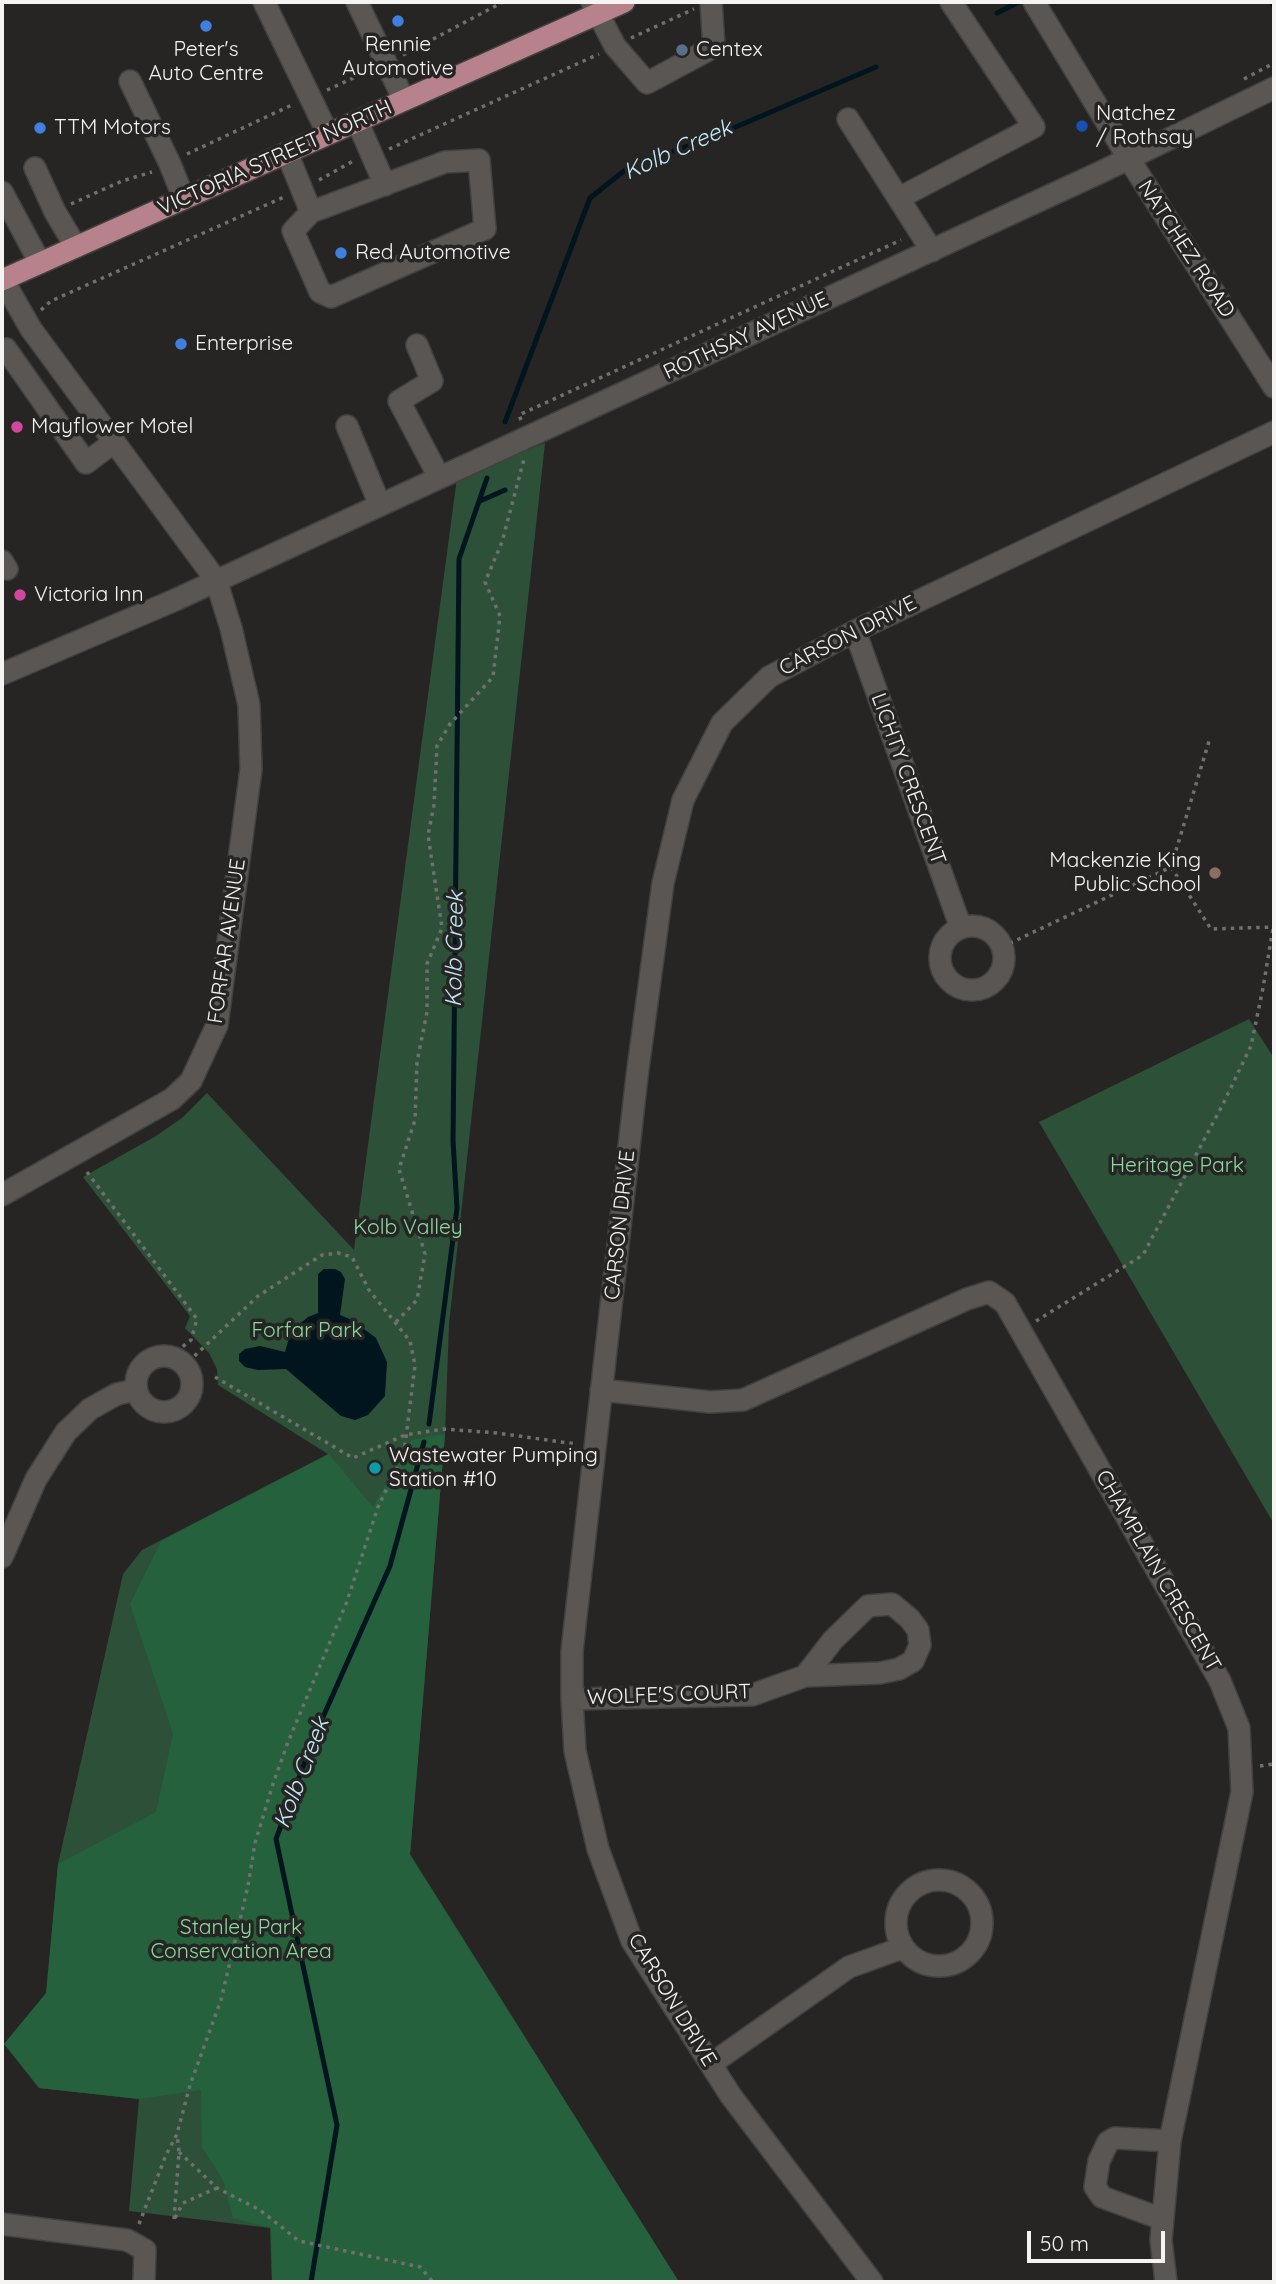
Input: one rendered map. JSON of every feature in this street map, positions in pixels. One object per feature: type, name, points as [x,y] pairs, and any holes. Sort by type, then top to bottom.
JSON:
[{"type":"main road","name":"VICTORIA STREET NORTH","points":[[2,280],[404,100],[594,8],[624,2]]},
{"type":"street","points":[[264,2],[328,134]]},
{"type":"street","points":[[357,2],[404,100]]},
{"type":"street","points":[[594,8],[615,46],[647,83],[714,47],[711,2]]},
{"type":"street","points":[[899,198],[1034,127],[951,2]]},
{"type":"street","name":"NATCHEZ ROAD","points":[[1036,4],[1129,159],[1274,387]]},
{"type":"street","points":[[130,81],[184,199]]},
{"type":"street","name":"ROTHSAY AVENUE","points":[[216,580],[932,251],[1274,88]]},
{"type":"street","points":[[848,120],[932,251]]},
{"type":"street","points":[[358,121],[385,185]]},
{"type":"street","points":[[288,153],[311,212]]},
{"type":"street","points":[[479,160],[485,229],[331,297],[320,292],[293,231],[311,212],[385,185],[445,162],[479,160]]},
{"type":"street","points":[[35,167],[55,212],[76,247]]},
{"type":"street","points":[[2,192],[40,263]]},
{"type":"street","name":"FORFAR AVENUE","points":[[2,280],[31,329],[216,580],[231,628],[249,705],[251,769],[217,1026],[191,1080],[172,1099],[2,1195]]},
{"type":"street","points":[[416,345],[432,382],[399,401],[439,477]]},
{"type":"street","points":[[2,352],[6,349],[86,463],[114,442]]},
{"type":"street","points":[[42,400],[68,379]]},
{"type":"street","points":[[346,426],[380,505]]},
{"type":"street","name":"CARSON DRIVE","points":[[872,2282],[731,2096],[632,1941],[598,1849],[575,1751],[572,1651],[637,1076],[663,883],[682,800],[722,723],[769,677],[855,631],[1274,432]]},
{"type":"street","points":[[2,674],[216,580]]},
{"type":"street","name":"LICHTY CRESCENT","points":[[855,631],[961,928]]},
{"type":"street","points":[[973,926],[985,929],[995,936],[1002,947],[1004,959],[1001,971],[993,982],[982,989],[968,990],[955,986],[946,978],[940,967],[939,955],[943,944],[950,934],[961,928],[973,926]]},
{"type":"street","name":"CHAMPLAIN CRESCENT","points":[[601,1390],[710,1402],[743,1400],[967,1299],[989,1292],[1005,1303],[1220,1681],[1239,1728],[1242,1792],[1170,2141],[1161,2240],[1166,2282]]},
{"type":"street","points":[[151,1358],[178,1361],[191,1373],[191,1393],[176,1409],[159,1412],[149,1408],[136,1390],[136,1380],[143,1364],[151,1358]]},
{"type":"street","points":[[2,1557],[36,1479],[66,1432],[90,1409],[117,1394],[136,1390]]},
{"type":"street","name":"WOLFE'S COURT","points":[[572,1699],[752,1695],[805,1676],[880,1673],[900,1669],[913,1661],[920,1645],[918,1630],[910,1619],[892,1605],[867,1606],[833,1640],[805,1676]]},
{"type":"street","points":[[944,1880],[960,1885],[973,1895],[981,1910],[983,1926],[979,1942],[967,1957],[951,1965],[933,1967],[916,1961],[902,1948],[896,1933],[896,1916],[901,1900],[913,1888],[928,1881],[944,1880]]},
{"type":"street","points":[[711,2064],[849,1968],[902,1948]]},
{"type":"street","points":[[1162,2219],[1102,2197],[1095,2187],[1098,2161],[1108,2142],[1115,2138],[1170,2141]]},
{"type":"street","points":[[2,2224],[109,2236],[134,2244],[145,2250],[144,2282]]},
{"type":"path","name":"VICTORIA STREET NORTH","points":[[55,212],[122,181],[170,164],[309,97],[386,64],[503,2]]},
{"type":"path","points":[[522,422],[519,415],[920,232]]},
{"type":"path","points":[[38,312],[51,301]]},
{"type":"path","points":[[396,1322],[418,1300],[425,1254],[398,1169],[415,1120],[418,1062],[427,1012],[427,964],[442,928],[428,835],[434,805],[437,746],[450,724],[494,677],[500,616],[485,582],[502,542],[523,469],[525,449]]},
{"type":"path","points":[[1002,947],[1171,867],[1210,738]]},
{"type":"path","points":[[1021,1331],[1143,1255],[1251,1046],[1273,927],[1211,929],[1171,867]]},
{"type":"path","points":[[87,1172],[197,1319],[191,1340],[178,1361]]},
{"type":"path","points":[[134,2244],[141,2215],[177,2134],[190,2085],[221,2000],[248,1886],[255,1843],[273,1784],[346,1604],[378,1507],[404,1453],[415,1364],[410,1341],[369,1290],[352,1257],[338,1254],[322,1255],[258,1296],[178,1361]]},
{"type":"path","points":[[215,1377],[353,1458],[405,1435],[444,1429],[594,1446]]},
{"type":"path","points":[[177,2134],[179,2152],[174,2219],[183,2203],[218,2189]]},
{"type":"path","points":[[179,2152],[218,2189],[260,2210],[299,2241],[420,2267],[433,2282]]},
{"type":"green space","name":"Stanley Park Conservation Area","points":[[545,443],[449,1324],[445,1434],[410,1854],[679,2282],[272,2282],[270,2228],[129,2211],[139,2099],[39,2088],[58,1864],[123,1574],[142,1550],[328,1454],[218,1385],[217,1369],[209,1353],[185,1328],[190,1316],[83,1177],[156,1136],[182,1118],[207,1093],[354,1250],[457,478]]},
{"type":"green space","name":"Heritage Park","points":[[1249,1019],[1274,1058],[1274,1524],[1039,1122]]},
{"type":"green space","name":"Stanley Park Conservation Area","points":[[445,1434],[410,1855],[679,2282],[272,2282],[271,2228],[233,2218],[223,2180],[202,2147],[201,2090],[139,2099],[39,2088],[4,2044],[46,1993],[58,1864],[156,1812],[173,1734],[130,1604],[161,1541],[329,1454],[373,1507],[411,1440]]},
{"type":"water","points":[[324,1269],[335,1269],[341,1272],[345,1279],[340,1315],[352,1320],[376,1338],[387,1362],[385,1396],[368,1415],[355,1420],[341,1416],[286,1369],[258,1370],[245,1367],[239,1361],[239,1354],[245,1349],[260,1346],[285,1352],[291,1331],[308,1317],[318,1313],[318,1274]]},
{"type":"waterway","name":"Kolb Creek","points":[[997,13],[1019,2]]},
{"type":"waterway","name":"Kolb Creek","points":[[1271,2],[1274,6]]},
{"type":"waterway","name":"Kolb Creek","points":[[505,422],[590,198],[629,167],[710,138],[876,67]]},
{"type":"waterway","name":"Kolb Creek","points":[[429,1424],[457,1208],[453,1141],[459,559],[487,478]]},
{"type":"waterway","points":[[480,501],[505,490]]},
{"type":"waterway","name":"Kolb Creek","points":[[311,2282],[337,2125],[276,1839],[315,1735],[390,1566],[424,1442]]},
{"type":"place","name":"Rennie Automotive","points":[[398,21]]},
{"type":"place","name":"Peter's Auto Centre","points":[[206,26]]},
{"type":"place","name":"Centex","points":[[682,50]]},
{"type":"place","name":"Natchez / Rothsay","points":[[1082,126]]},
{"type":"place","name":"TTM Motors","points":[[40,128]]},
{"type":"place","name":"Red Automotive","points":[[341,253]]},
{"type":"place","name":"Enterprise","points":[[181,344]]},
{"type":"place","name":"Mayflower Motel","points":[[17,427]]},
{"type":"place","name":"Victoria Inn","points":[[20,595]]},
{"type":"place","name":"Mackenzie King Public School","points":[[1215,873]]},
{"type":"place","name":"Wastewater Pumping Station #10","points":[[375,1468]]},
{"type":"park label","name":"Kolb Valley","points":[[408,1228]]},
{"type":"park label","name":"Forfar Park","points":[[307,1331]]}]
